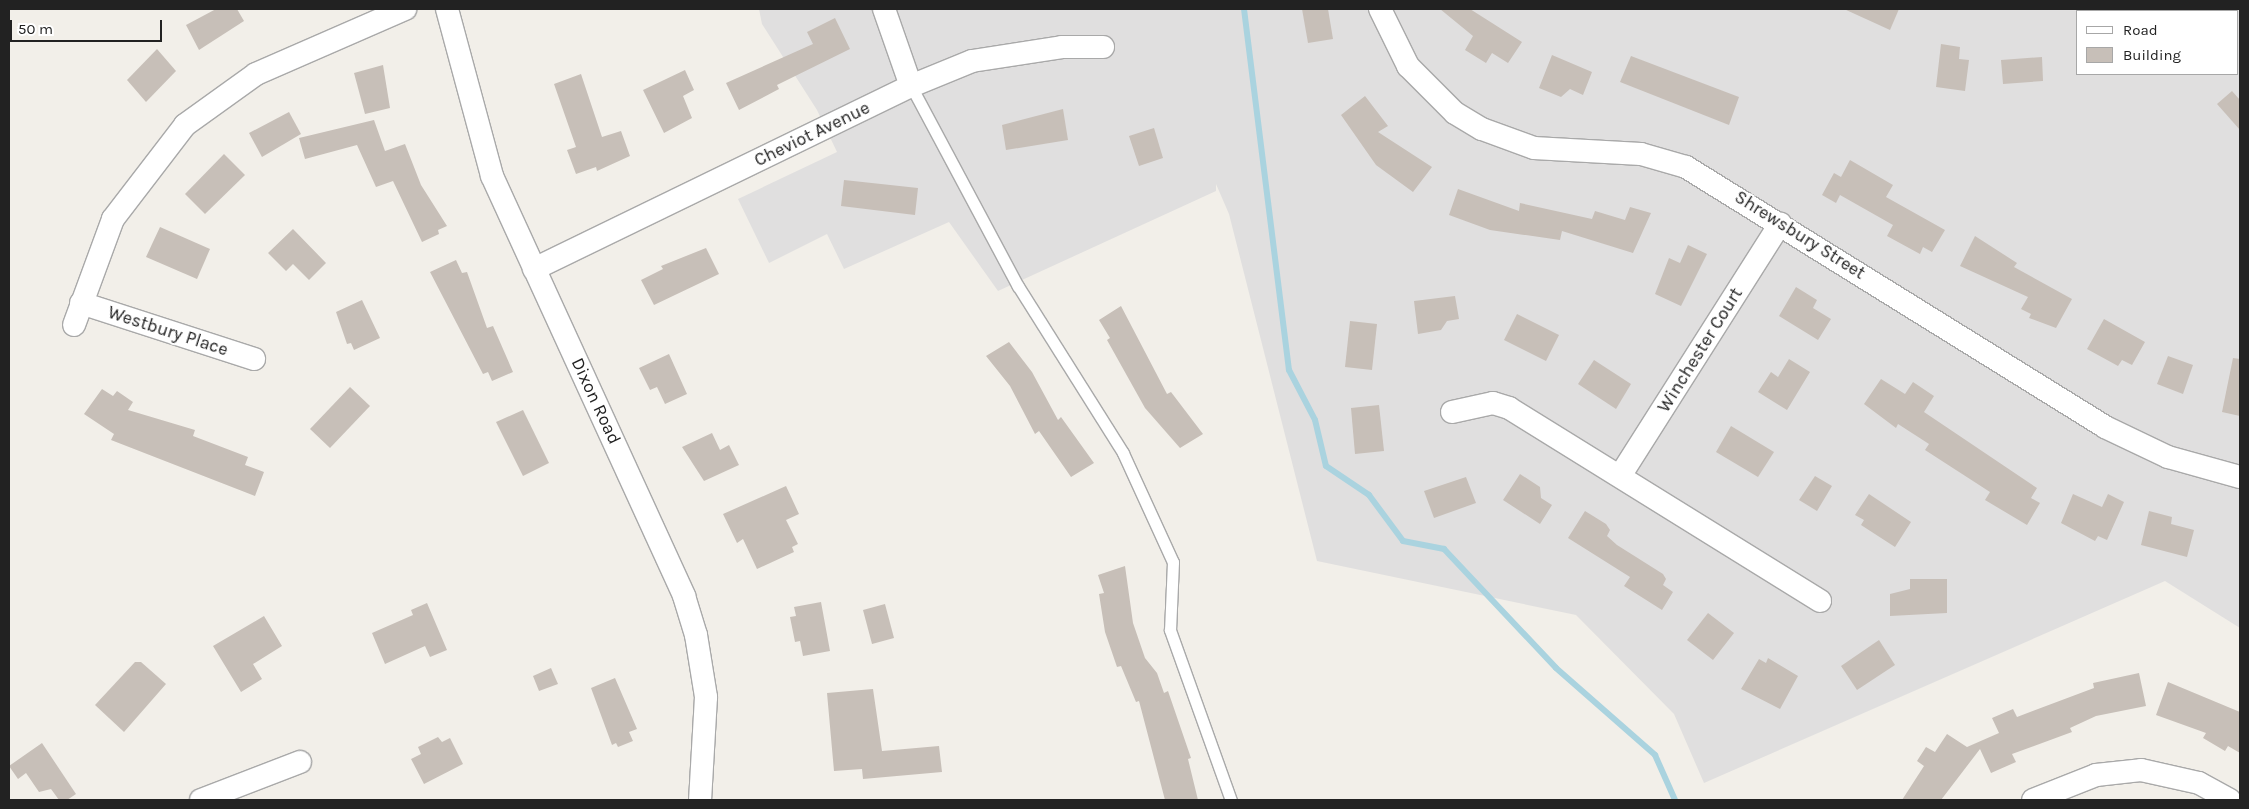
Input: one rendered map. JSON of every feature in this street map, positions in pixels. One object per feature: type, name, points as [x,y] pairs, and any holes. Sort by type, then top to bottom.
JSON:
[{"type":"street","points":[[74,325],[113,219],[185,125],[256,74],[405,9]]},
{"type":"street","name":"Dixon Road","points":[[447,9],[489,168],[689,611],[706,697],[700,800]]},
{"type":"street","points":[[884,9],[911,86]]},
{"type":"street","name":"Shrewsbury Street","points":[[1380,9],[1408,66],[1455,113],[1482,129],[1534,148],[1665,158],[1716,182],[2105,427],[2168,457],[2240,477]]},
{"type":"street","name":"Cheviot Avenue","points":[[534,269],[911,86],[972,61],[1062,48],[1103,47]]},
{"type":"street","name":"Winchester Court","points":[[1620,476],[1780,224]]},
{"type":"street","name":"Westbury Place","points":[[81,303],[254,359]]},
{"type":"street","points":[[1452,412],[1493,403],[1509,408],[1820,601]]},
{"type":"street","points":[[201,800],[300,762]]},
{"type":"street","points":[[2033,800],[2096,775],[2141,770],[2199,783],[2230,800]]},
{"type":"lane","points":[[911,86],[1018,286],[1122,453],[1173,562],[1170,630],[1232,800]]},
{"type":"shaded area","points":[[759,9],[2240,9],[2240,628],[2165,581],[1704,783],[1674,714],[1576,615],[1317,561],[1229,214],[1216,184],[1216,191],[998,291],[949,222],[844,269],[827,234],[769,263],[738,199],[837,152],[817,110],[762,24]]},
{"type":"building","points":[[216,9],[237,9],[244,21],[199,50],[186,25]]},
{"type":"building","points":[[1302,9],[1328,9],[1333,39],[1308,43]]},
{"type":"building","points":[[1440,9],[1470,9],[1522,42],[1508,63],[1492,53],[1486,63],[1465,50],[1473,36]]},
{"type":"building","points":[[1844,9],[1899,9],[1890,30]]},
{"type":"building","points":[[835,18],[850,49],[777,85],[779,89],[739,110],[726,83],[813,44],[807,32]]},
{"type":"building","points":[[1941,44],[1960,47],[1959,59],[1969,60],[1965,91],[1936,87]]},
{"type":"building","points":[[157,49],[176,71],[146,102],[127,80]]},
{"type":"building","points":[[1552,55],[1592,72],[1583,95],[1570,89],[1561,97],[1539,88]]},
{"type":"building","points":[[1631,56],[1739,97],[1729,125],[1620,82]]},
{"type":"building","points":[[2042,57],[2043,81],[2003,84],[2001,60]]},
{"type":"building","points":[[383,65],[390,108],[365,114],[354,73]]},
{"type":"building","points":[[685,70],[694,90],[683,96],[692,118],[664,133],[643,90]]},
{"type":"building","points":[[581,74],[602,137],[621,131],[630,156],[597,171],[596,167],[576,174],[567,150],[576,147],[554,84]]},
{"type":"building","points":[[2232,91],[2240,100],[2240,130],[2217,104]]},
{"type":"building","points":[[1365,96],[1388,126],[1378,132],[1432,167],[1413,192],[1376,165],[1341,115]]},
{"type":"building","points":[[1063,109],[1068,140],[1006,150],[1002,125]]},
{"type":"building","points":[[289,112],[301,134],[262,157],[249,133]]},
{"type":"building","points":[[374,120],[385,151],[405,144],[421,185],[447,226],[438,230],[439,234],[422,242],[393,181],[376,187],[357,145],[305,159],[299,138]]},
{"type":"building","points":[[1154,128],[1163,158],[1139,166],[1129,136]]},
{"type":"building","points":[[224,154],[245,175],[205,214],[185,194]]},
{"type":"building","points":[[1850,160],[1893,185],[1886,197],[1945,230],[1932,252],[1923,247],[1920,254],[1887,236],[1893,225],[1840,195],[1836,203],[1822,195],[1834,173],[1841,177]]},
{"type":"building","points":[[844,180],[918,188],[915,215],[841,206]]},
{"type":"building","points":[[1458,189],[1519,211],[1520,203],[1592,219],[1595,211],[1625,220],[1630,207],[1651,213],[1633,253],[1562,231],[1560,240],[1490,230],[1449,215]]},
{"type":"building","points":[[160,227],[210,249],[197,279],[146,257]]},
{"type":"building","points":[[293,229],[326,263],[309,280],[293,264],[286,271],[268,253]]},
{"type":"building","points":[[1975,236],[2017,263],[2014,267],[2072,299],[2056,328],[2029,318],[2031,314],[2021,309],[2028,297],[1960,266]]},
{"type":"building","points":[[1688,245],[1707,254],[1681,306],[1655,294],[1669,258],[1680,263]]},
{"type":"building","points":[[706,248],[719,274],[654,305],[641,280],[663,269],[661,266]]},
{"type":"building","points":[[456,260],[462,273],[467,272],[487,328],[493,326],[513,372],[492,381],[488,372],[483,374],[430,272]]},
{"type":"building","points":[[1796,287],[1817,300],[1813,308],[1831,319],[1818,340],[1779,316]]},
{"type":"building","points":[[1455,296],[1459,319],[1447,321],[1441,330],[1418,334],[1414,301]]},
{"type":"building","points":[[362,300],[380,338],[354,350],[351,343],[347,344],[336,312]]},
{"type":"building","points":[[1121,306],[1167,394],[1171,392],[1203,434],[1180,448],[1145,408],[1107,340],[1110,338],[1099,320]]},
{"type":"building","points":[[1517,314],[1559,335],[1546,361],[1504,340]]},
{"type":"building","points":[[2104,319],[2145,342],[2132,365],[2122,360],[2118,366],[2087,349]]},
{"type":"building","points":[[1350,321],[1377,324],[1372,370],[1345,367]]},
{"type":"building","points":[[1009,342],[1032,372],[1058,420],[1061,417],[1094,463],[1071,477],[1039,431],[1035,434],[1010,386],[986,356]]},
{"type":"building","points":[[669,354],[687,394],[665,404],[657,387],[650,390],[639,368]]},
{"type":"building","points":[[2168,356],[2193,365],[2183,394],[2157,384]]},
{"type":"building","points":[[2233,358],[2240,359],[2240,416],[2222,412]]},
{"type":"building","points":[[1789,359],[1810,372],[1787,410],[1758,392],[1771,372],[1778,377]]},
{"type":"building","points":[[1594,360],[1631,384],[1616,409],[1578,384]]},
{"type":"building","points":[[1881,379],[1905,394],[1913,382],[1934,396],[1924,412],[2037,488],[2031,498],[2040,503],[2027,525],[1985,500],[1990,492],[1925,450],[1929,444],[1898,424],[1896,428],[1864,404]]},
{"type":"building","points":[[350,387],[370,406],[330,448],[310,429]]},
{"type":"building","points":[[102,389],[113,396],[117,391],[133,402],[128,410],[195,430],[193,436],[248,457],[245,465],[264,472],[255,496],[111,440],[114,434],[84,414]]},
{"type":"building","points":[[1379,405],[1384,451],[1355,454],[1351,408]]},
{"type":"building","points":[[523,410],[549,463],[523,476],[496,422]]},
{"type":"building","points":[[1731,426],[1774,452],[1758,477],[1716,452]]},
{"type":"building","points":[[712,433],[720,450],[729,445],[739,465],[704,481],[682,447]]},
{"type":"building","points":[[1520,474],[1540,487],[1541,498],[1552,505],[1540,524],[1503,500]]},
{"type":"building","points":[[1815,476],[1832,486],[1817,511],[1799,500]]},
{"type":"building","points":[[1466,477],[1476,503],[1434,518],[1424,491]]},
{"type":"building","points":[[786,486],[799,514],[786,520],[798,544],[792,547],[794,552],[757,569],[743,539],[737,543],[723,514]]},
{"type":"building","points":[[1869,494],[1911,522],[1895,547],[1861,525],[1864,520],[1855,515]]},
{"type":"building","points":[[2073,494],[2102,507],[2108,494],[2124,502],[2107,540],[2098,536],[2095,541],[2061,523]]},
{"type":"building","points":[[1585,511],[1606,524],[1610,530],[1607,536],[1617,545],[1663,574],[1666,579],[1663,585],[1673,592],[1662,610],[1624,586],[1630,577],[1568,538]]},
{"type":"building","points":[[2149,511],[2172,517],[2171,524],[2194,530],[2187,557],[2141,545]]},
{"type":"building","points":[[1125,566],[1133,623],[1145,658],[1157,673],[1164,693],[1168,691],[1191,758],[1188,759],[1198,800],[1165,800],[1139,701],[1136,702],[1121,666],[1117,667],[1105,632],[1099,594],[1104,593],[1098,575]]},
{"type":"building","points":[[1910,579],[1947,579],[1947,613],[1890,616],[1890,594],[1910,589]]},
{"type":"building","points":[[821,602],[830,651],[803,656],[800,641],[795,642],[790,617],[796,616],[794,607]]},
{"type":"building","points":[[427,603],[447,650],[430,657],[425,646],[385,664],[372,633],[413,615],[411,610]]},
{"type":"building","points":[[885,604],[894,638],[872,644],[863,610]]},
{"type":"building","points":[[1708,613],[1734,633],[1713,660],[1687,640]]},
{"type":"building","points":[[264,616],[282,646],[253,664],[262,679],[241,692],[213,646]]},
{"type":"building","points":[[1879,640],[1895,665],[1857,690],[1841,666]]},
{"type":"building","points":[[1768,658],[1798,676],[1780,709],[1741,689],[1759,659],[1766,663]]},
{"type":"building","points":[[135,662],[141,662],[166,684],[124,732],[95,705]]},
{"type":"building","points":[[551,668],[558,684],[539,691],[533,676]]},
{"type":"building","points":[[2139,673],[2146,706],[2096,716],[2070,728],[2072,732],[2012,754],[2016,762],[1991,773],[1980,749],[1941,800],[1902,800],[1924,766],[1917,761],[1926,747],[1935,752],[1947,734],[1967,747],[1999,733],[1992,718],[2013,709],[2017,717],[2094,688],[2093,683]]},
{"type":"building","points":[[615,678],[637,729],[629,732],[633,741],[618,747],[616,743],[612,745],[591,688]]},
{"type":"building","points":[[2168,682],[2240,712],[2240,753],[2228,746],[2225,751],[2203,738],[2206,733],[2156,715]]},
{"type":"building","points":[[873,689],[882,751],[939,746],[942,772],[863,779],[862,769],[834,771],[827,693]]},
{"type":"building","points":[[438,737],[442,742],[450,738],[463,764],[424,784],[411,759],[421,754],[418,747]]},
{"type":"building","points":[[42,743],[76,794],[67,800],[59,800],[51,789],[39,792],[26,773],[18,779],[9,766]]},
{"type":"waterway","points":[[1244,9],[1289,370],[1315,420],[1326,466],[1369,495],[1403,541],[1444,549],[1556,668],[1655,755],[1675,800]]}]
